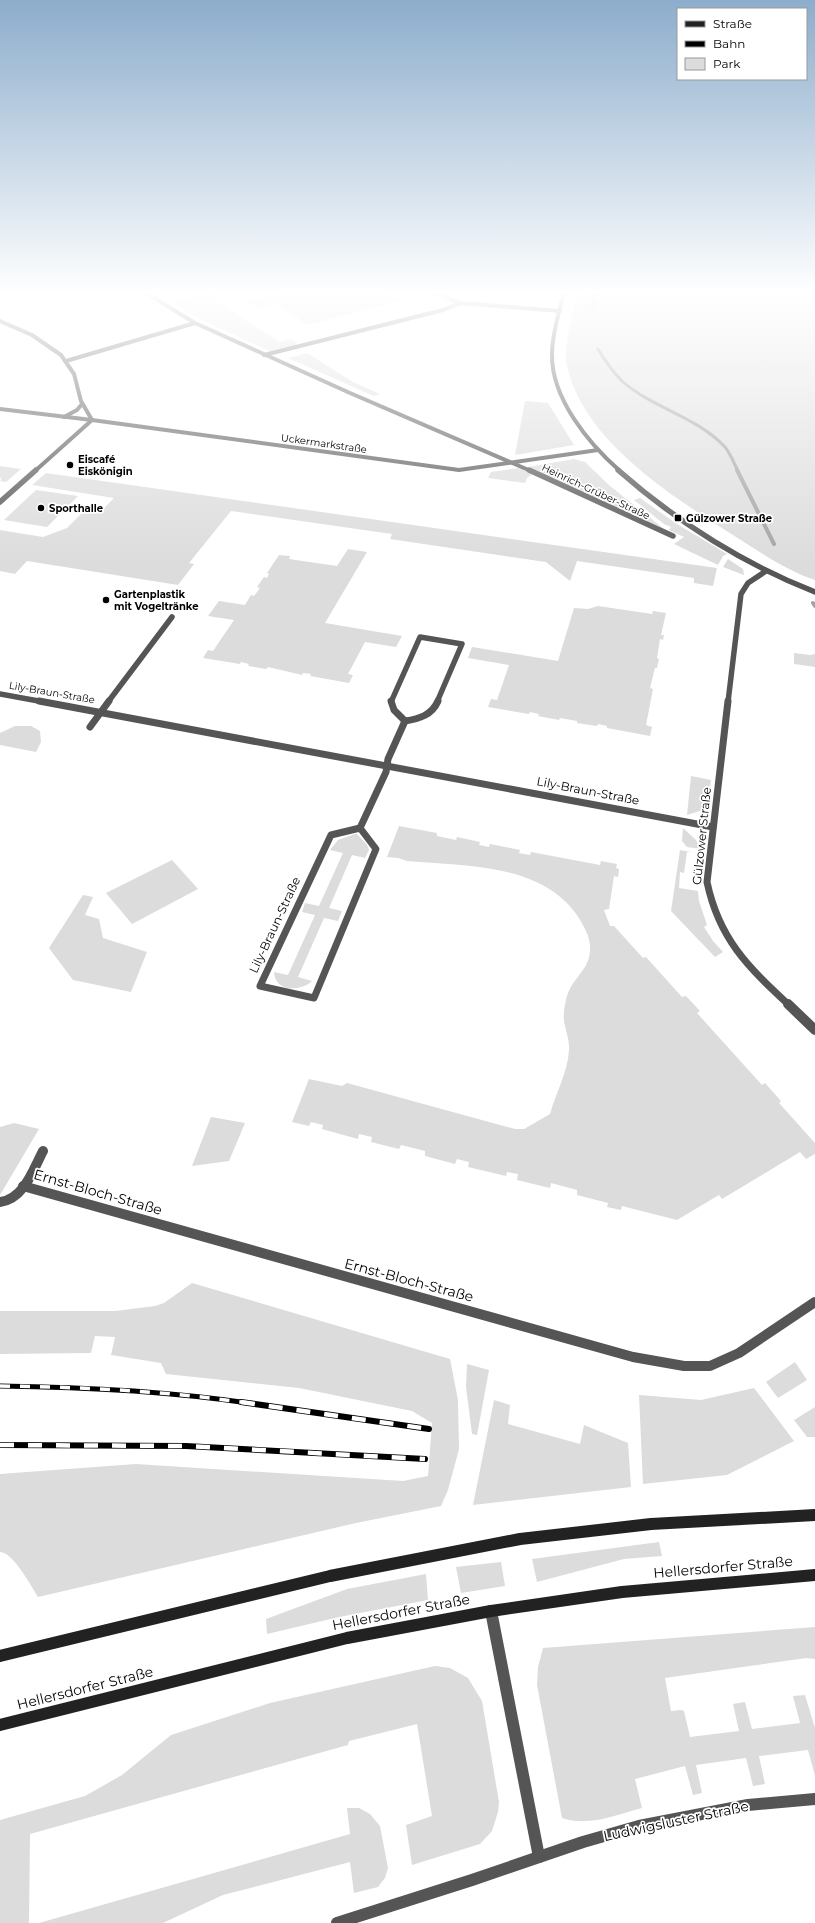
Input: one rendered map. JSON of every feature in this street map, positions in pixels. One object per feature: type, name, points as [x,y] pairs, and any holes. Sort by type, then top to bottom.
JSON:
[{"type":"main road","points":[[0,1656],[330,1576],[516,1540],[651,1524],[815,1515]]},
{"type":"main road","name":"Hellersdorfer Straße","points":[[0,1725],[347,1638],[491,1611],[622,1592],[815,1575]]},
{"type":"street","points":[[0,502],[92,420],[82,404],[77,384]]},
{"type":"street","name":"Heinrich-Grüber-Straße","points":[[331,384],[459,441],[511,462],[673,536]]},
{"type":"street","points":[[558,384],[564,401],[598,450]]},
{"type":"street","points":[[62,417],[77,410],[82,404]]},
{"type":"street","name":"Uckermarkstraße","points":[[0,409],[92,420],[459,470],[511,462]]},
{"type":"street","name":"Heinrich-Grüber-Straße","points":[[511,462],[598,450],[621,474],[645,494],[715,541],[766,571],[815,592]]},
{"type":"street","name":"Gülzower Straße","points":[[766,571],[749,581],[742,590],[713,827],[707,882],[708,894],[716,918],[739,954],[815,1030]]},
{"type":"street","name":"Lily-Braun-Straße","points":[[101,712],[172,617]]},
{"type":"street","points":[[420,637],[462,644],[434,710],[417,719],[405,721],[394,712],[391,707],[391,702],[420,637]]},
{"type":"street","name":"Lily-Braun-Straße","points":[[0,694],[713,827]]},
{"type":"street","points":[[90,727],[101,712]]},
{"type":"street","points":[[360,828],[386,772],[388,760],[405,721]]},
{"type":"street","name":"Lily-Braun-Straße","points":[[360,828],[376,849],[314,998],[260,986],[331,835],[360,828]]},
{"type":"street","name":"Ernst-Bloch-Straße","points":[[43,1150],[23,1186],[633,1357],[684,1366],[710,1366],[739,1353],[815,1302]]},
{"type":"street","points":[[0,1202],[9,1202],[23,1186]]},
{"type":"street","points":[[491,1611],[539,1857]]},
{"type":"street","name":"Ludwigsluster Straße","points":[[337,1923],[639,1826],[748,1805],[800,1799],[815,1799]]},
{"type":"green space","points":[[346,384],[357,384],[380,394],[374,396]]},
{"type":"green space","points":[[574,384],[815,384],[815,580],[793,571],[773,560],[709,520],[658,484],[611,443],[592,419],[577,393]]},
{"type":"green space","points":[[525,401],[548,403],[574,445],[515,455]]},
{"type":"green space","points":[[574,459],[585,462],[610,486],[663,528],[528,467]]},
{"type":"green space","points":[[0,466],[21,469],[6,482],[0,481],[2,478],[0,478]]},
{"type":"green space","points":[[519,468],[532,474],[527,478],[525,483],[488,478],[491,472]]},
{"type":"green space","points":[[46,473],[717,568],[713,586],[694,583],[694,578],[577,561],[570,581],[546,562],[390,539],[392,534],[231,511],[189,563],[194,564],[178,585],[27,561],[15,574],[0,571],[0,530],[43,537],[67,528],[88,507],[103,509],[114,498],[32,485]]},
{"type":"green space","name":"Sporthalle","points":[[36,490],[78,496],[47,527],[4,520]]},
{"type":"green space","points":[[640,498],[677,524],[727,554],[723,556],[718,565],[674,544],[684,537],[669,530],[671,527],[664,524],[634,500]]},
{"type":"green space","points":[[348,549],[367,552],[325,623],[402,636],[396,647],[365,642],[348,674],[353,675],[349,683],[310,676],[311,674],[303,673],[302,675],[268,667],[266,669],[248,666],[249,664],[241,662],[240,664],[203,658],[208,650],[213,651],[234,620],[208,616],[219,601],[245,605],[251,595],[254,596],[260,588],[257,587],[264,577],[267,578],[269,574],[267,573],[279,555],[290,556],[289,559],[337,566]]},
{"type":"green space","points":[[728,559],[743,569],[744,575],[723,567]]},
{"type":"green space","points":[[598,606],[652,614],[653,611],[666,613],[661,635],[664,635],[663,640],[660,639],[657,658],[659,659],[650,688],[653,689],[646,725],[652,727],[650,736],[607,728],[607,726],[598,724],[597,726],[577,723],[577,721],[560,718],[559,720],[538,716],[539,714],[530,712],[529,714],[488,707],[491,699],[497,700],[509,665],[468,658],[472,647],[558,661],[574,608],[588,609]]},
{"type":"green space","points":[[794,653],[810,655],[815,654],[815,667],[794,664]]},
{"type":"green space","points":[[15,726],[31,726],[40,731],[41,742],[36,752],[0,745],[0,733]]},
{"type":"green space","points":[[691,776],[711,780],[708,805],[706,809],[687,815]]},
{"type":"green space","points":[[399,826],[437,833],[437,836],[456,840],[457,837],[480,842],[479,845],[489,847],[490,844],[520,850],[519,853],[530,855],[531,852],[600,865],[601,861],[617,864],[616,868],[619,869],[618,877],[614,876],[609,909],[604,910],[610,926],[614,926],[643,958],[646,957],[682,997],[686,996],[700,1011],[697,1013],[762,1085],[765,1083],[781,1101],[779,1103],[815,1143],[815,1154],[806,1159],[800,1152],[722,1199],[719,1195],[677,1220],[622,1206],[621,1210],[607,1207],[608,1203],[577,1195],[577,1190],[551,1183],[550,1188],[517,1180],[518,1174],[507,1172],[506,1176],[468,1167],[469,1162],[457,1159],[455,1164],[425,1156],[425,1151],[401,1145],[399,1149],[371,1142],[372,1137],[359,1134],[358,1139],[322,1129],[323,1125],[311,1122],[309,1126],[292,1122],[309,1079],[342,1086],[347,1083],[515,1129],[524,1129],[550,1114],[568,1058],[569,1042],[565,1024],[564,1008],[573,983],[588,960],[590,945],[587,933],[577,915],[561,898],[543,885],[522,876],[500,870],[452,864],[407,861],[387,857]]},
{"type":"green space","points":[[683,828],[696,840],[701,849],[687,847],[682,841]]},
{"type":"green space","points":[[357,834],[367,845],[369,850],[365,858],[352,855],[329,908],[342,911],[338,921],[324,918],[298,977],[312,981],[301,987],[283,987],[275,979],[274,972],[288,975],[315,915],[302,912],[305,903],[319,906],[343,853],[330,850],[338,840]]},
{"type":"green space","points":[[680,850],[691,852],[687,852],[684,873],[680,872],[679,888],[698,891],[699,901],[707,925],[704,927],[713,941],[723,952],[715,957],[671,911]]},
{"type":"green space","points":[[172,860],[198,889],[132,924],[106,893]]},
{"type":"green space","points":[[83,895],[93,897],[85,915],[99,919],[103,938],[147,952],[131,992],[73,980],[49,948]]},
{"type":"green space","points":[[211,1117],[245,1123],[229,1161],[192,1166]]},
{"type":"green space","points":[[14,1123],[39,1129],[0,1195],[0,1127]]},
{"type":"green space","points":[[192,1283],[450,1359],[458,1400],[459,1449],[448,1490],[441,1506],[356,1523],[38,1597],[16,1563],[5,1553],[0,1552],[0,1474],[136,1464],[403,1481],[428,1476],[432,1423],[412,1411],[299,1388],[166,1374],[161,1363],[111,1355],[115,1337],[95,1336],[91,1353],[0,1354],[0,1311],[115,1311],[155,1306],[164,1303]]},
{"type":"green space","points":[[795,1362],[807,1380],[778,1398],[766,1382]]},
{"type":"green space","points":[[467,1364],[489,1370],[477,1435],[472,1434],[466,1387]]},
{"type":"green space","points":[[754,1388],[794,1441],[727,1475],[643,1484],[639,1395],[701,1400]]},
{"type":"green space","points":[[494,1400],[510,1405],[508,1424],[580,1444],[584,1425],[628,1443],[631,1487],[473,1505]]},
{"type":"green space","points":[[815,1407],[815,1437],[807,1437],[794,1420]]},
{"type":"green space","points":[[659,1542],[662,1556],[624,1559],[537,1582],[532,1559]]},
{"type":"green space","points":[[501,1562],[505,1586],[461,1593],[456,1567]]},
{"type":"green space","points":[[426,1574],[428,1600],[339,1617],[267,1634],[266,1619],[347,1589]]},
{"type":"green space","points":[[815,1627],[815,1659],[806,1658],[665,1678],[671,1711],[684,1711],[690,1737],[739,1731],[733,1704],[745,1702],[752,1729],[800,1723],[793,1696],[805,1695],[815,1728],[815,1776],[808,1750],[759,1756],[765,1784],[753,1786],[746,1758],[696,1765],[702,1793],[693,1795],[685,1766],[635,1779],[642,1808],[592,1821],[562,1818],[537,1685],[538,1667],[543,1648]]},
{"type":"green space","points":[[435,1666],[450,1668],[468,1678],[482,1701],[499,1802],[498,1812],[492,1831],[480,1844],[412,1865],[406,1825],[432,1816],[417,1724],[349,1741],[348,1745],[30,1834],[29,1923],[0,1923],[0,1820],[85,1796],[122,1775],[171,1735],[270,1703]]},
{"type":"green space","points":[[347,1808],[359,1808],[370,1814],[380,1826],[388,1868],[385,1878],[378,1887],[354,1893],[350,1862],[223,1895],[163,1923],[39,1923],[350,1834]]},
{"type":"waterway","points":[[626,384],[647,398],[701,427],[713,436],[727,449],[738,471]]},
{"type":"waterway","points":[[737,470],[774,544]]},
{"type":"railway","points":[[0,1386],[124,1390],[186,1395],[248,1403]]},
{"type":"railway","points":[[241,1402],[248,1403]]},
{"type":"railway","points":[[248,1403],[429,1429]]},
{"type":"railway","points":[[0,1445],[186,1446],[425,1459]]},
{"type":"place","name":"Eiscafé Eiskönigin","points":[[70,465]]},
{"type":"place","name":"Sporthalle","points":[[41,508]]},
{"type":"place","name":"Gülzower Straße","points":[[678,518]]},
{"type":"place","name":"Gartenplastik mit Vogeltränke","points":[[106,600]]}]
